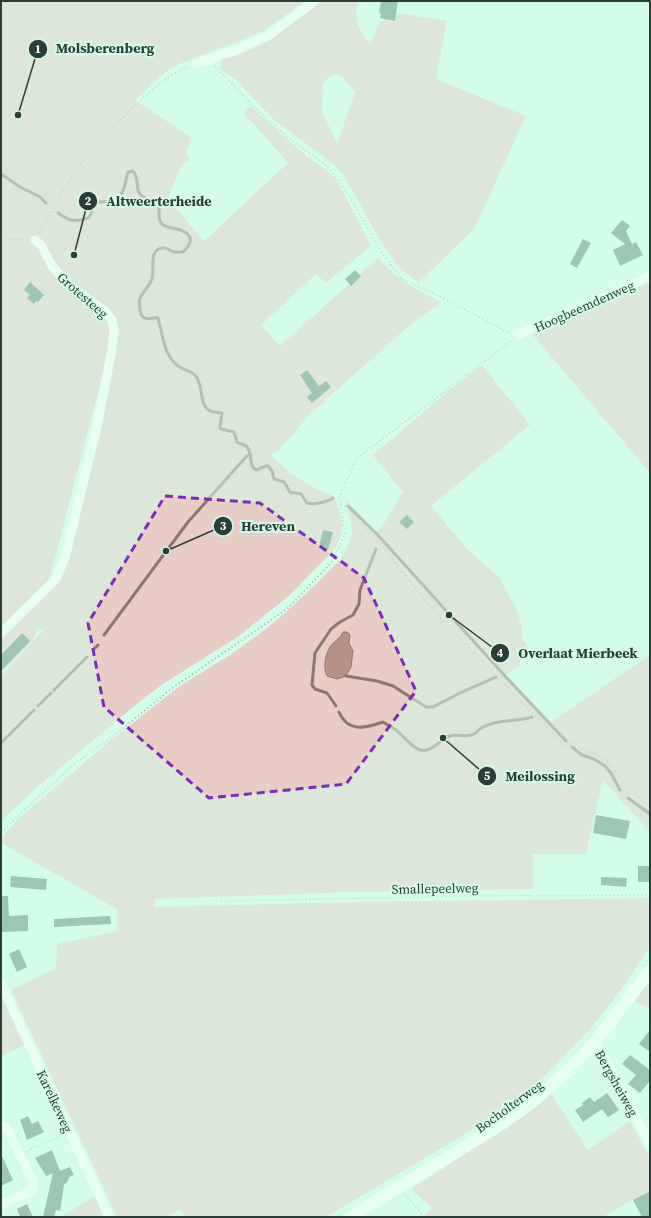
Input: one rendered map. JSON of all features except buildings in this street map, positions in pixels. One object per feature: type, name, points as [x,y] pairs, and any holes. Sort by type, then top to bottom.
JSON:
[{"type":"street","points":[[196,64],[239,49],[268,36],[315,1]]},
{"type":"street","name":"Grotesteeg","points":[[1,633],[56,579],[65,558],[96,427],[112,349],[114,330],[112,320],[106,312],[69,285],[52,266],[40,245],[35,240]]},
{"type":"street","name":"Hoogbeemdenweg","points":[[518,335],[650,276]]},
{"type":"street","name":"Bocholterweg","points":[[346,1215],[399,1187],[496,1128],[528,1106],[566,1073],[594,1043],[648,966]]},
{"type":"street","name":"Karelkeweg","points":[[1,984],[109,1217]]},
{"type":"street","name":"Bergsheiweg","points":[[594,1043],[600,1049],[650,1144]]},
{"type":"street","points":[[1,1125],[6,1127],[33,1181],[33,1189],[30,1192],[1,1205]]},
{"type":"path","points":[[208,60],[254,107],[290,139],[326,166],[347,192],[383,254],[402,279],[439,296],[505,332],[518,335]]},
{"type":"path","points":[[1,239],[35,240],[75,173],[104,136],[165,79],[179,70],[196,64]]},
{"type":"path","points":[[1,832],[74,764],[111,738],[171,689],[287,609],[332,562],[345,534],[339,496],[357,458],[518,335]]},
{"type":"path","points":[[340,504],[348,508],[372,534],[439,617],[566,747],[572,742],[580,748],[606,759],[622,781],[650,808]]},
{"type":"path","name":"Smallepeelweg","points":[[221,901],[478,896],[650,895]]},
{"type":"path","points":[[648,966],[650,956]]},
{"type":"path","points":[[20,1154],[69,1132]]},
{"type":"path","points":[[399,1187],[425,1217]]},
{"type":"path","points":[[335,1217],[346,1215]]},
{"type":"highlighted area","points":[[165,496],[260,503],[364,578],[416,691],[346,784],[209,798],[104,707],[88,623]]},
{"type":"shaded area","points":[[1,1],[305,1],[264,31],[177,65],[164,73],[135,100],[192,138],[185,154],[190,159],[181,166],[168,199],[204,241],[288,163],[244,113],[250,106],[301,151],[332,175],[342,189],[371,246],[326,283],[316,274],[261,325],[280,346],[378,258],[392,272],[407,283],[441,302],[402,332],[309,415],[279,450],[271,455],[301,480],[335,497],[342,523],[341,534],[337,545],[290,595],[239,636],[163,684],[144,698],[36,788],[1,821],[1,676],[43,631],[37,628],[34,640],[1,673]],"holes":[[[103,373],[79,504],[54,585],[46,593]]]},
{"type":"shaded area","points":[[318,1],[359,1],[356,15],[358,24],[370,45],[380,21],[384,21],[385,15],[391,16],[390,21],[395,22],[397,13],[447,21],[436,79],[526,116],[477,223],[471,232],[419,282],[413,279],[396,264],[381,242],[343,174],[331,162],[274,120],[236,80],[222,70],[220,67],[222,59]],"holes":[[[336,74],[343,77],[355,92],[337,144],[322,111],[323,83],[329,77]]]},
{"type":"shaded area","points":[[650,282],[650,473],[533,335]]},
{"type":"shaded area","points":[[482,365],[530,425],[431,506],[468,550],[500,578],[518,613],[522,629],[522,638],[528,647],[522,656],[519,666],[506,674],[551,722],[650,655],[650,832],[603,780],[586,854],[533,854],[533,889],[352,892],[155,899],[155,907],[352,902],[650,898],[650,948],[611,1003],[591,1028],[530,1090],[504,1110],[479,1126],[326,1217],[184,1217],[180,1209],[166,1217],[117,1217],[11,990],[56,968],[57,944],[117,931],[117,909],[1,843],[1,839],[17,820],[112,739],[180,686],[230,655],[262,632],[317,583],[338,562],[346,550],[350,540],[352,533],[351,523],[345,499],[376,532],[383,525],[403,492],[373,455],[447,392]],"holes":[[[350,635],[349,643],[353,652],[351,667],[327,676],[325,672],[325,662],[334,643],[337,640]]]},
{"type":"shaded area","points":[[343,632],[347,632],[350,635],[349,643],[353,651],[351,667],[346,676],[337,679],[327,676],[325,662],[330,647]]},
{"type":"shaded area","points":[[650,980],[650,1009],[634,1001]]},
{"type":"shaded area","points":[[1,993],[25,1045],[1,1056]]},
{"type":"shaded area","points":[[551,1094],[588,1150],[630,1121],[650,1158],[650,1190],[603,1217],[428,1217],[425,1215],[432,1208],[411,1189],[512,1124]]},
{"type":"shaded area","points":[[95,1196],[104,1217],[61,1217]]},
{"type":"waterway","points":[[58,213],[67,219],[88,219],[97,203],[113,201],[120,196],[124,188],[128,172],[133,171],[140,194],[157,203],[161,223],[167,227],[183,231],[190,238],[189,245],[183,252],[173,252],[163,248],[158,249],[155,252],[153,256],[153,274],[151,282],[142,295],[139,303],[140,312],[143,317],[147,319],[158,318],[164,344],[169,356],[178,366],[195,375],[199,383],[204,404],[210,411],[222,413],[221,429],[234,432],[237,442],[246,446],[250,452],[253,468],[256,470],[268,466],[272,471],[274,479],[284,482],[290,492],[301,494],[307,503],[320,503],[333,498]]},
{"type":"waterway","points":[[1,174],[20,187],[40,197],[46,203]]},
{"type":"waterway","points":[[104,635],[188,522],[245,458],[251,455]]},
{"type":"waterway","points":[[348,506],[376,533],[504,675],[566,741]]},
{"type":"waterway","points":[[336,706],[327,693],[315,689],[312,685],[315,653],[331,629],[353,615],[359,604],[360,590],[376,549]]},
{"type":"waterway","points":[[94,649],[98,645]]},
{"type":"waterway","points":[[54,690],[87,657]]},
{"type":"waterway","points":[[346,676],[377,681],[393,686],[426,707],[433,707],[496,677]]},
{"type":"waterway","points":[[38,706],[51,693]]},
{"type":"waterway","points":[[1,743],[34,710]]},
{"type":"waterway","points":[[339,712],[343,719],[352,726],[364,727],[383,722],[396,730],[420,750],[429,750],[450,736],[473,735],[481,728],[489,724],[532,717]]},
{"type":"waterway","points":[[572,747],[582,755],[594,759],[605,766],[611,773],[620,790]]},
{"type":"waterway","points":[[628,798],[650,814]]},
{"type":"place","name":"Molsberenberg","points":[[18,115]]},
{"type":"place","name":"Altweerterheide","points":[[74,255]]},
{"type":"place","name":"Hereven","points":[[166,551]]},
{"type":"place","name":"Overlaat Mierbeek","points":[[449,615]]},
{"type":"place","name":"Meilossing","points":[[443,738]]}]
